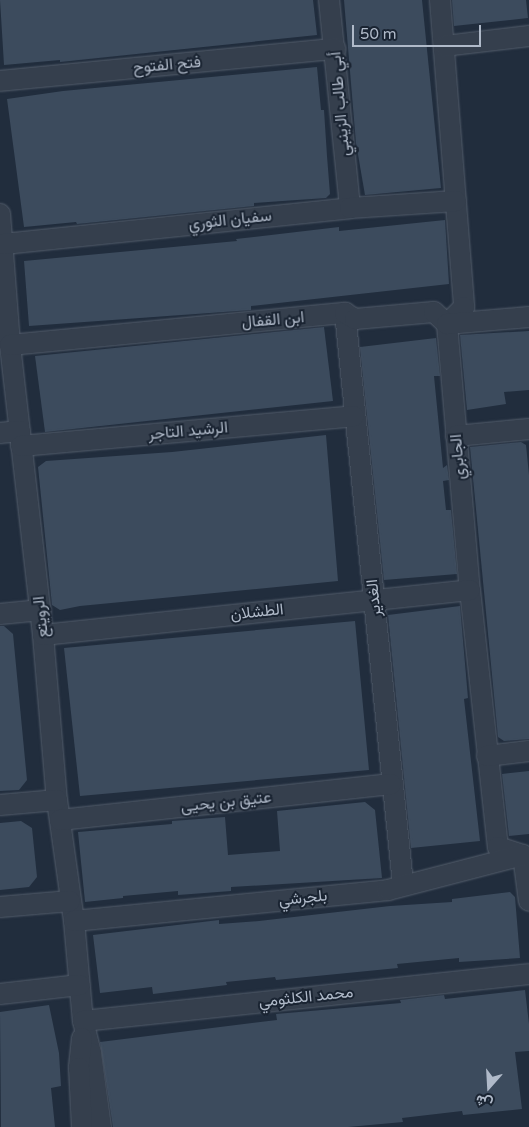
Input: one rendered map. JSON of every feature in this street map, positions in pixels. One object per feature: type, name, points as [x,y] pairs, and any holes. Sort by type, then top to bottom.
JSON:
[{"type":"street","name":"أبي طالب الزينبي","points":[[330,0],[350,208]]},
{"type":"street","points":[[440,0],[464,307],[447,324]]},
{"type":"street","points":[[445,46],[529,36]]},
{"type":"street","name":"فتح الفتوح","points":[[0,81],[335,49]]},
{"type":"street","name":"سفيان الثوري","points":[[4,244],[350,208],[456,201]]},
{"type":"street","name":"الرويتع","points":[[0,219],[4,244],[6,332],[21,438],[44,634],[60,820],[74,921],[83,1021]]},
{"type":"street","name":"ابن القفال","points":[[6,332],[344,313],[355,319],[434,312],[447,324]]},
{"type":"street","name":"الغدير","points":[[344,313],[391,784],[403,884]]},
{"type":"street","points":[[447,324],[529,317]]},
{"type":"street","name":"الجابري","points":[[447,324],[470,590],[498,847],[526,855]]},
{"type":"street","name":"الرشيد التاجر","points":[[0,433],[21,438],[354,416]]},
{"type":"street","points":[[456,436],[529,429]]},
{"type":"street","name":"الطشلان","points":[[44,634],[470,590]]},
{"type":"street","points":[[0,614],[41,610]]},
{"type":"street","points":[[487,756],[529,751]]},
{"type":"street","name":"عتيق بن يحيى","points":[[60,820],[391,784]]},
{"type":"street","points":[[0,805],[58,800]]},
{"type":"street","points":[[526,855],[529,901]]},
{"type":"street","name":"بلجرشي","points":[[74,921],[388,890],[403,884],[526,855]]},
{"type":"street","points":[[0,907],[70,901]]},
{"type":"street","name":"محمد الكلثومي","points":[[83,1021],[529,974]]},
{"type":"street","points":[[0,994],[79,985]]},
{"type":"street","points":[[82,1127],[78,1068],[83,1021]]},
{"type":"street","points":[[83,1021],[91,1053],[101,1127]]},
{"type":"building","points":[[0,0],[313,0],[317,35],[60,62],[60,60],[4,65]]},
{"type":"building","points":[[344,0],[422,0],[441,188],[365,195],[356,143]]},
{"type":"building","points":[[452,0],[526,0],[528,18],[454,26]]},
{"type":"building","points":[[317,67],[321,110],[324,110],[330,194],[326,198],[254,203],[254,206],[77,224],[76,222],[24,227],[7,99],[63,91]]},
{"type":"building","points":[[445,220],[449,284],[251,306],[251,310],[29,326],[24,261],[237,241],[236,239],[339,227],[339,231]]},
{"type":"building","points":[[324,327],[333,401],[45,432],[35,356]]},
{"type":"building","points":[[529,331],[529,390],[504,392],[506,404],[467,410],[460,335]]},
{"type":"building","points":[[436,338],[440,376],[434,376],[443,468],[447,465],[449,480],[443,481],[446,510],[451,510],[457,574],[384,580],[360,347]]},
{"type":"building","points":[[326,435],[338,581],[80,606],[60,610],[52,605],[38,467],[46,461],[172,452]]},
{"type":"building","points":[[521,442],[526,445],[529,475],[529,739],[504,741],[498,737],[470,447]]},
{"type":"building","points":[[460,606],[468,698],[464,699],[480,841],[411,848],[388,615]]},
{"type":"building","points":[[355,621],[369,770],[80,796],[64,648]]},
{"type":"building","points":[[0,626],[4,626],[13,634],[27,780],[19,790],[0,791]]},
{"type":"building","points":[[529,771],[529,834],[509,836],[502,774]]},
{"type":"building","points":[[365,802],[375,810],[382,878],[231,887],[231,891],[178,895],[178,891],[85,902],[78,832],[172,824],[172,821],[225,817],[228,855],[280,851],[277,811]]},
{"type":"building","points":[[21,821],[32,828],[37,877],[29,887],[0,890],[0,823]]},
{"type":"building","points":[[510,892],[515,897],[520,958],[459,962],[459,958],[397,964],[398,968],[276,980],[275,977],[226,982],[227,985],[153,994],[152,987],[100,993],[93,935],[219,920],[219,924],[259,921],[390,906],[452,902],[452,899]]},
{"type":"building","points":[[525,990],[529,1024],[529,1051],[515,1052],[522,1109],[463,1115],[462,1111],[402,1118],[403,1122],[348,1127],[113,1127],[100,1042],[277,1020],[276,1014],[401,1003],[400,1000],[444,995],[445,999]]},
{"type":"building","points":[[49,1005],[59,1053],[61,1086],[51,1088],[55,1127],[1,1127],[0,1012]]}]
